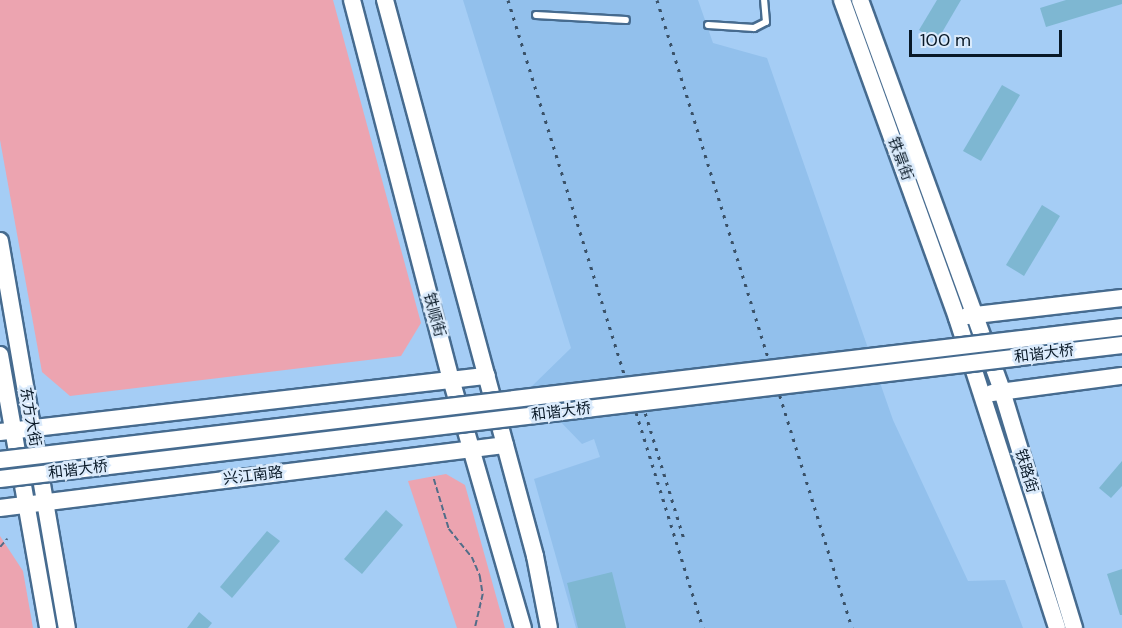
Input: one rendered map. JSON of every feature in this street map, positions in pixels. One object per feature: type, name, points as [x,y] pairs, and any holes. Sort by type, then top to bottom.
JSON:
[{"type":"main road","name":"铁顺街","points":[[352,0],[451,379],[523,628]]},
{"type":"main road","points":[[386,0],[535,556],[557,628]]},
{"type":"main road","name":"铁景街","points":[[842,0],[957,318]]},
{"type":"main road","name":"铁景街","points":[[860,0],[975,315]]},
{"type":"main road","name":"东方大街","points":[[0,241],[67,628]]},
{"type":"main road","points":[[957,318],[1122,298]]},
{"type":"main road","name":"铁路街","points":[[975,315],[1002,391],[1074,628]]},
{"type":"main road","name":"铁路街","points":[[957,318],[1057,628]]},
{"type":"main road","name":"和谐大桥","points":[[0,460],[1122,327]]},
{"type":"main road","name":"和谐大桥","points":[[0,479],[1122,345]]},
{"type":"main road","name":"东方大街","points":[[0,355],[6,431],[25,505],[48,628]]},
{"type":"main road","points":[[6,431],[487,376]]},
{"type":"main road","points":[[982,395],[1122,376]]},
{"type":"main road","name":"兴江南路","points":[[0,508],[505,445]]},
{"type":"main road","points":[[535,556],[549,628]]},
{"type":"lane","points":[[708,25],[754,28],[766,22],[764,0]]},
{"type":"lane","points":[[536,15],[626,20]]},
{"type":"path","points":[[434,479],[449,529],[472,557],[480,576],[483,594],[475,628]]},
{"type":"path","points":[[0,547],[7,539]]},
{"type":"shaded area","points":[[0,0],[333,0],[421,323],[401,356],[70,396],[42,372],[0,140]]},
{"type":"shaded area","points":[[463,0],[698,0],[713,43],[767,58],[893,420],[968,581],[1005,580],[1023,628],[576,628],[534,479],[600,457],[594,439],[582,444],[529,389],[571,348]]},
{"type":"shaded area","points":[[446,474],[465,485],[505,628],[457,628],[408,481]]},
{"type":"shaded area","points":[[0,536],[23,571],[33,628],[0,628]]},
{"type":"building","points":[[937,0],[961,0],[937,41],[919,30]]},
{"type":"building","points":[[1066,0],[1122,0],[1122,4],[1046,27],[1040,8]]},
{"type":"building","points":[[1002,85],[1020,95],[981,161],[963,151]]},
{"type":"building","points":[[1042,205],[1060,216],[1024,276],[1006,265]]},
{"type":"building","points":[[1122,461],[1122,486],[1111,498],[1099,488]]},
{"type":"building","points":[[386,510],[403,525],[362,574],[344,559]]},
{"type":"building","points":[[267,531],[280,541],[232,598],[220,587]]},
{"type":"building","points":[[1122,569],[1122,615],[1120,615],[1107,574]]},
{"type":"building","points":[[612,572],[626,628],[578,628],[567,583]]},
{"type":"building","points":[[199,612],[212,623],[208,628],[187,628]]},
{"type":"railway","points":[[508,0],[703,628]]},
{"type":"railway","points":[[657,0],[852,628]]},
{"type":"railway","points":[[640,396],[684,539]]}]
